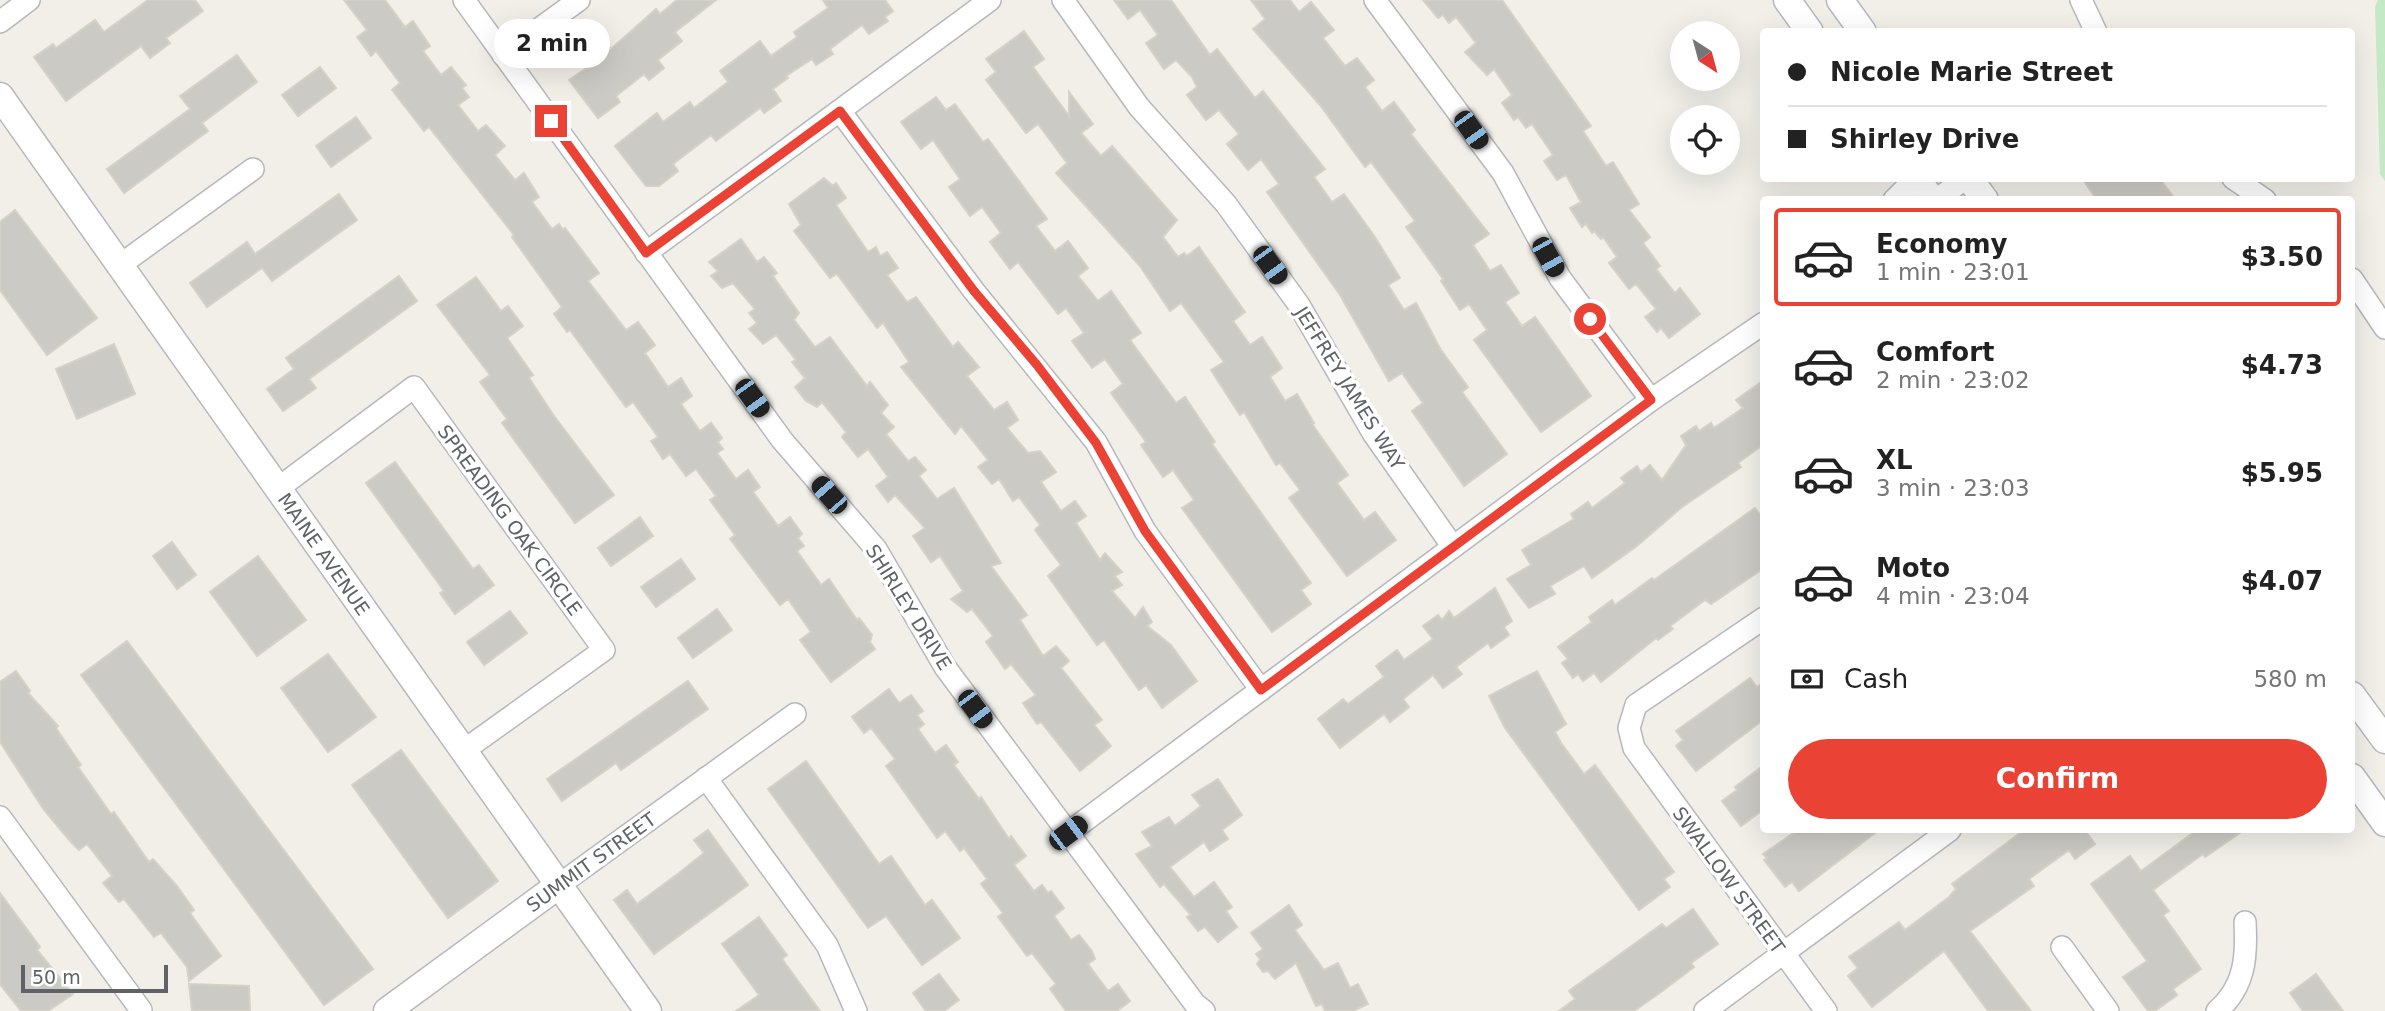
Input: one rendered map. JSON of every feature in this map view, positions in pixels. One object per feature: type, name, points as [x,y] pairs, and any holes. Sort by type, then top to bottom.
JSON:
[{"type":"street","points":[[0,22],[29,0]]},
{"type":"street","name":"SHIRLEY DRIVE","points":[[464,0],[782,440],[876,549],[945,667],[1195,1004],[1204,1011]]},
{"type":"street","points":[[503,55],[579,0]]},
{"type":"street","points":[[646,253],[990,0]]},
{"type":"street","name":"JEFFREY JAMES WAY","points":[[1063,0],[1139,107],[1226,204],[1299,305],[1373,433],[1453,547]]},
{"type":"street","points":[[1375,0],[1503,173],[1560,278],[1651,400]]},
{"type":"street","points":[[1787,0],[1807,28]]},
{"type":"street","points":[[1840,0],[1860,28]]},
{"type":"street","points":[[2081,0],[2094,28]]},
{"type":"street","name":"MAINE AVENUE","points":[[0,96],[648,1011]]},
{"type":"street","points":[[840,111],[974,291],[1037,365],[1096,443],[1145,531],[1261,690]]},
{"type":"street","points":[[120,265],[253,169]]},
{"type":"street","points":[[1898,196],[1913,182]]},
{"type":"street","points":[[1920,182],[1931,196]]},
{"type":"street","points":[[1940,196],[1962,182]]},
{"type":"street","points":[[1971,182],[1982,196]]},
{"type":"street","points":[[2239,182],[2258,196]]},
{"type":"street","points":[[2355,283],[2385,328]]},
{"type":"street","points":[[1068,833],[1651,400],[1760,326]]},
{"type":"street","name":"SPREADING OAK CIRCLE","points":[[277,489],[414,387],[604,650],[463,751]]},
{"type":"street","name":"SWALLOW STREET","points":[[1760,621],[1636,705],[1629,728],[1634,748],[1826,1011]]},
{"type":"street","points":[[2355,699],[2385,740]]},
{"type":"street","name":"SUMMIT STREET","points":[[387,1011],[795,714]]},
{"type":"street","points":[[706,778],[827,945],[856,1011]]},
{"type":"street","points":[[2355,781],[2385,823]]},
{"type":"street","points":[[0,817],[141,1010]]},
{"type":"street","points":[[1705,1011],[1946,833]]},
{"type":"street","points":[[2217,1011],[2231,999],[2247,956],[2245,922]]},
{"type":"street","points":[[2062,947],[2108,1011]]},
{"type":"green space","points":[[2378,0],[2385,0],[2385,181],[2380,174],[2375,7]]},
{"type":"building","points":[[148,0],[195,0],[203,11],[166,38],[170,43],[150,58],[141,46],[66,101],[34,57],[53,44],[56,48],[95,20],[104,32]]},
{"type":"building","points":[[344,0],[385,0],[405,27],[413,21],[430,46],[423,51],[441,75],[451,67],[466,85],[462,88],[469,97],[458,105],[478,131],[486,125],[505,146],[495,155],[515,180],[524,173],[539,197],[532,202],[552,229],[559,224],[563,230],[565,228],[599,273],[588,281],[626,330],[638,322],[655,345],[645,353],[668,387],[681,378],[692,396],[681,404],[700,431],[711,423],[722,438],[718,442],[723,449],[717,453],[736,479],[748,470],[760,487],[753,492],[778,526],[790,517],[802,534],[798,538],[804,546],[797,551],[821,585],[829,579],[857,620],[859,618],[872,635],[870,642],[875,649],[831,682],[800,640],[811,632],[788,599],[780,605],[730,539],[735,535],[710,500],[716,496],[696,469],[686,476],[670,454],[663,459],[651,441],[658,437],[633,402],[626,407],[570,330],[567,332],[554,314],[562,307],[512,237],[514,235],[429,127],[424,131],[392,90],[400,83],[376,51],[371,56],[357,37],[367,30]]},
{"type":"building","points":[[677,0],[716,0],[675,32],[682,41],[658,60],[664,68],[649,80],[644,74],[616,96],[620,102],[598,118],[569,80],[588,67],[584,61],[607,44],[611,49],[656,9],[660,14]]},
{"type":"building","points":[[823,0],[885,0],[893,11],[885,17],[888,21],[869,34],[862,25],[830,49],[833,54],[816,65],[812,59],[786,76],[788,78],[773,89],[781,101],[764,113],[760,108],[716,141],[711,135],[673,164],[678,171],[659,186],[646,186],[615,146],[657,113],[663,122],[690,102],[694,108],[728,82],[720,71],[760,41],[771,56],[797,37],[794,32],[828,8]]},
{"type":"building","points":[[1114,0],[1171,0],[1210,55],[1217,49],[1255,98],[1263,91],[1325,169],[1314,177],[1332,202],[1344,194],[1375,237],[1400,278],[1388,285],[1404,310],[1416,303],[1441,350],[1468,387],[1462,392],[1507,454],[1464,486],[1412,411],[1423,403],[1402,373],[1389,381],[1340,295],[1267,192],[1279,184],[1261,159],[1248,170],[1227,144],[1239,134],[1219,110],[1206,120],[1187,95],[1197,87],[1192,77],[1176,60],[1164,69],[1146,43],[1158,35],[1140,10],[1128,19]]},
{"type":"building","points":[[1251,0],[1290,0],[1299,12],[1311,2],[1334,30],[1323,38],[1345,66],[1357,58],[1374,80],[1365,87],[1382,111],[1394,102],[1415,130],[1411,134],[1489,234],[1473,245],[1490,271],[1501,265],[1519,293],[1505,302],[1522,326],[1535,317],[1591,396],[1541,432],[1474,340],[1487,330],[1469,304],[1460,310],[1441,281],[1443,279],[1406,227],[1415,221],[1371,162],[1365,167],[1320,105],[1253,29],[1265,19]]},
{"type":"building","points":[[1423,0],[1502,0],[1591,126],[1583,131],[1606,166],[1613,162],[1639,204],[1629,210],[1650,237],[1643,243],[1660,266],[1656,269],[1675,293],[1680,288],[1700,314],[1669,338],[1661,328],[1657,332],[1645,317],[1656,309],[1636,284],[1629,289],[1609,263],[1617,257],[1603,237],[1601,239],[1594,231],[1592,233],[1586,224],[1582,227],[1570,208],[1581,202],[1566,175],[1557,180],[1544,161],[1553,155],[1532,124],[1526,128],[1518,117],[1514,120],[1502,103],[1512,95],[1494,69],[1487,75],[1465,52],[1476,43],[1456,17],[1449,23],[1443,15],[1438,18]]},
{"type":"building","points":[[1024,31],[1044,59],[1033,67],[1069,116],[1069,92],[1093,124],[1081,133],[1101,156],[1112,146],[1177,220],[1163,237],[1178,257],[1184,253],[1187,256],[1199,247],[1245,312],[1233,321],[1250,345],[1262,337],[1282,368],[1270,377],[1285,401],[1297,394],[1314,423],[1312,424],[1348,475],[1337,483],[1364,520],[1375,512],[1396,540],[1347,576],[1289,498],[1300,490],[1280,463],[1276,465],[1244,412],[1240,415],[1211,370],[1224,362],[1181,303],[1170,311],[1140,266],[1056,173],[1067,163],[1038,124],[1026,133],[986,80],[996,72],[986,59]]},
{"type":"building","points":[[237,55],[257,82],[202,123],[208,131],[124,193],[107,169],[190,109],[180,96]]},
{"type":"building","points":[[320,67],[336,88],[298,116],[282,95]]},
{"type":"building","points":[[936,97],[946,110],[955,104],[983,142],[988,139],[1047,219],[1036,226],[1055,251],[1068,241],[1088,268],[1078,276],[1098,301],[1111,291],[1141,333],[1130,340],[1176,403],[1185,397],[1215,442],[1212,444],[1311,583],[1301,590],[1311,604],[1272,632],[1182,508],[1194,500],[1173,470],[1163,477],[1141,445],[1146,442],[1111,393],[1123,384],[1105,359],[1092,368],[1072,341],[1084,333],[1066,308],[1058,314],[1018,262],[1010,269],[990,242],[1001,233],[982,207],[970,216],[949,187],[960,179],[933,140],[921,149],[901,122]]},
{"type":"building","points":[[356,117],[371,138],[331,167],[316,146]]},
{"type":"building","points":[[824,178],[833,186],[836,183],[846,198],[836,205],[868,252],[876,247],[880,256],[887,252],[898,268],[887,275],[907,302],[916,297],[953,347],[958,342],[979,367],[967,376],[994,410],[1007,402],[1018,420],[1007,428],[1028,453],[1040,451],[1056,472],[1041,482],[1061,511],[1075,501],[1086,516],[1076,523],[1100,560],[1105,553],[1122,572],[1115,576],[1122,585],[1112,591],[1135,618],[1143,607],[1152,622],[1147,626],[1171,645],[1197,681],[1162,708],[1146,685],[1139,690],[1104,640],[1097,645],[1048,576],[1061,565],[1035,530],[1040,525],[1019,497],[1013,501],[999,479],[992,484],[978,467],[988,460],[961,426],[955,434],[901,367],[909,362],[883,323],[877,328],[837,274],[830,278],[794,231],[801,225],[789,204]]},
{"type":"building","points":[[2085,182],[2162,182],[2173,196],[2094,196]]},
{"type":"building","points":[[339,194],[357,220],[272,281],[262,268],[207,307],[190,283],[247,242],[255,254]]},
{"type":"building","points":[[15,210],[97,318],[47,355],[0,290],[0,222]]},
{"type":"building","points":[[741,239],[757,262],[764,257],[777,273],[773,276],[799,313],[794,320],[815,347],[830,337],[867,386],[870,382],[888,405],[881,413],[894,427],[886,434],[908,461],[915,457],[926,470],[919,476],[937,499],[954,488],[1001,563],[991,566],[1027,615],[1020,620],[1043,656],[1056,646],[1069,661],[1061,668],[1102,720],[1094,725],[1111,746],[1080,771],[1041,722],[1037,724],[1023,703],[1036,695],[1011,664],[1005,669],[986,642],[993,636],[972,609],[967,612],[951,599],[963,591],[940,556],[931,562],[913,536],[925,528],[895,495],[888,502],[876,486],[888,477],[868,449],[858,457],[842,437],[846,432],[822,402],[817,407],[806,401],[795,387],[805,378],[792,362],[796,360],[776,335],[763,344],[749,329],[757,323],[749,313],[755,309],[733,283],[722,288],[711,276],[718,271],[709,262]]},
{"type":"building","points":[[399,276],[417,301],[309,379],[316,388],[283,411],[267,389],[294,369],[286,358]]},
{"type":"building","points":[[476,277],[501,311],[508,306],[523,326],[507,338],[533,375],[529,378],[554,416],[614,495],[575,523],[502,423],[507,419],[480,382],[490,375],[437,305]]},
{"type":"building","points":[[114,344],[135,394],[77,419],[56,369]]},
{"type":"building","points":[[1760,383],[1760,447],[1738,463],[1741,467],[1682,507],[1637,546],[1592,578],[1584,566],[1550,586],[1555,594],[1529,608],[1507,579],[1531,565],[1522,550],[1574,519],[1571,514],[1588,502],[1592,508],[1625,483],[1621,478],[1637,466],[1641,472],[1650,465],[1662,480],[1686,445],[1681,436],[1696,426],[1699,431],[1711,423],[1714,428],[1743,408],[1736,400]]},
{"type":"building","points":[[395,462],[473,569],[479,565],[494,585],[455,614],[440,593],[444,591],[366,483]]},
{"type":"building","points":[[1755,508],[1760,515],[1760,571],[1711,604],[1705,600],[1670,626],[1673,629],[1658,640],[1656,638],[1601,682],[1594,673],[1583,681],[1578,674],[1573,678],[1562,663],[1568,659],[1558,647],[1592,622],[1589,617],[1612,600],[1615,605],[1652,578],[1654,580]]},
{"type":"building","points":[[640,517],[653,536],[611,566],[598,548]]},
{"type":"building","points":[[172,542],[196,575],[177,589],[153,556]]},
{"type":"building","points":[[258,556],[306,620],[257,656],[210,592]]},
{"type":"building","points":[[681,559],[695,579],[656,607],[641,587]]},
{"type":"building","points":[[1495,588],[1512,621],[1504,627],[1509,635],[1491,648],[1488,643],[1456,667],[1462,674],[1443,688],[1433,675],[1403,699],[1409,707],[1390,722],[1384,714],[1340,748],[1318,719],[1343,699],[1348,704],[1384,677],[1376,666],[1397,650],[1404,660],[1433,639],[1423,626],[1438,615],[1442,620],[1449,611],[1454,618]]},
{"type":"building","points":[[717,609],[732,630],[693,658],[678,638]]},
{"type":"building","points":[[510,611],[527,633],[484,665],[467,642]]},
{"type":"building","points":[[127,641],[373,969],[324,1005],[81,675]]},
{"type":"building","points":[[328,654],[376,717],[328,752],[281,688]]},
{"type":"building","points":[[16,671],[30,691],[28,693],[58,726],[56,728],[81,765],[78,767],[111,814],[114,812],[149,862],[153,859],[177,886],[194,910],[190,913],[221,956],[189,981],[187,967],[161,933],[154,937],[124,899],[119,902],[103,883],[112,876],[87,844],[79,850],[44,810],[0,742],[0,682]]},
{"type":"building","points":[[1537,671],[1566,724],[1555,732],[1561,743],[1584,774],[1595,765],[1674,872],[1664,879],[1670,887],[1639,910],[1505,728],[1489,696]]},
{"type":"building","points":[[1750,678],[1757,687],[1760,685],[1760,722],[1696,771],[1676,746],[1683,740],[1676,731]]},
{"type":"building","points":[[688,681],[708,709],[621,770],[616,763],[562,801],[547,779]]},
{"type":"building","points":[[889,689],[899,703],[911,695],[923,711],[917,715],[924,724],[918,729],[935,753],[946,745],[958,762],[954,765],[979,799],[981,797],[1009,839],[1011,836],[1026,856],[1014,865],[1034,891],[1042,885],[1048,893],[1051,891],[1064,908],[1054,916],[1071,940],[1079,935],[1092,951],[1095,959],[1088,964],[1108,991],[1118,984],[1130,1001],[1117,1011],[1066,1011],[1050,989],[1056,984],[1032,953],[1027,956],[998,917],[1003,913],[981,884],[987,879],[964,848],[960,851],[945,831],[937,838],[886,766],[895,759],[871,728],[864,733],[852,717]]},
{"type":"building","points":[[401,750],[498,881],[448,918],[352,785]]},
{"type":"building","points":[[806,761],[879,864],[891,856],[925,905],[932,900],[960,938],[922,965],[886,916],[868,928],[768,789]]},
{"type":"building","points":[[1760,768],[1760,812],[1741,826],[1722,801],[1737,790],[1735,787]]},
{"type":"building","points":[[1218,779],[1242,815],[1222,830],[1228,839],[1210,851],[1204,842],[1170,867],[1194,897],[1214,882],[1232,907],[1226,911],[1237,927],[1218,942],[1205,927],[1198,931],[1187,917],[1191,915],[1164,884],[1160,887],[1136,854],[1152,846],[1142,832],[1169,817],[1175,826],[1201,806],[1192,795]]},
{"type":"building","points":[[708,830],[748,885],[654,954],[614,900],[627,890],[637,904],[679,873],[704,853],[694,840]]},
{"type":"building","points":[[1794,833],[1875,833],[1799,891],[1792,882],[1785,887],[1764,860],[1767,858],[1763,854]]},
{"type":"building","points":[[2020,833],[2087,833],[2095,844],[2075,859],[2069,850],[2029,879],[2034,886],[1970,931],[2031,1011],[1988,1011],[1944,951],[1872,1007],[1848,976],[1858,968],[1849,957],[1899,922],[1905,930],[1949,897],[1956,889],[1952,884]]},
{"type":"building","points":[[2193,833],[2240,833],[2205,857],[2203,854],[2153,890],[2169,911],[2163,915],[2201,969],[2173,989],[2177,995],[2155,1011],[2148,1011],[2123,977],[2147,961],[2091,884],[2130,856],[2141,871]]},
{"type":"building","points":[[0,893],[40,947],[37,950],[73,994],[48,1011],[21,1011],[0,984]]},
{"type":"building","points":[[1289,905],[1302,925],[1295,930],[1324,970],[1338,963],[1350,988],[1358,984],[1368,1004],[1353,1011],[1325,1011],[1322,1004],[1316,1006],[1296,963],[1275,979],[1268,971],[1263,972],[1257,964],[1260,959],[1256,954],[1263,949],[1251,933]]},
{"type":"building","points":[[1693,909],[1718,944],[1691,963],[1694,967],[1634,1011],[1559,1011],[1575,999],[1569,991],[1662,924],[1666,928]]},
{"type":"building","points":[[759,917],[787,955],[782,959],[820,1011],[736,1011],[759,995],[722,944]]},
{"type":"building","points":[[939,974],[959,1000],[944,1011],[926,1011],[913,993]]},
{"type":"building","points":[[2316,974],[2343,1011],[2303,1011],[2290,993]]},
{"type":"building","points":[[189,984],[249,986],[250,1011],[192,1011]]},
{"type":"route","points":[[551,121],[646,253],[840,111],[974,291],[1037,365],[1096,443],[1145,531],[1261,690],[1651,400],[1590,319]]}]
